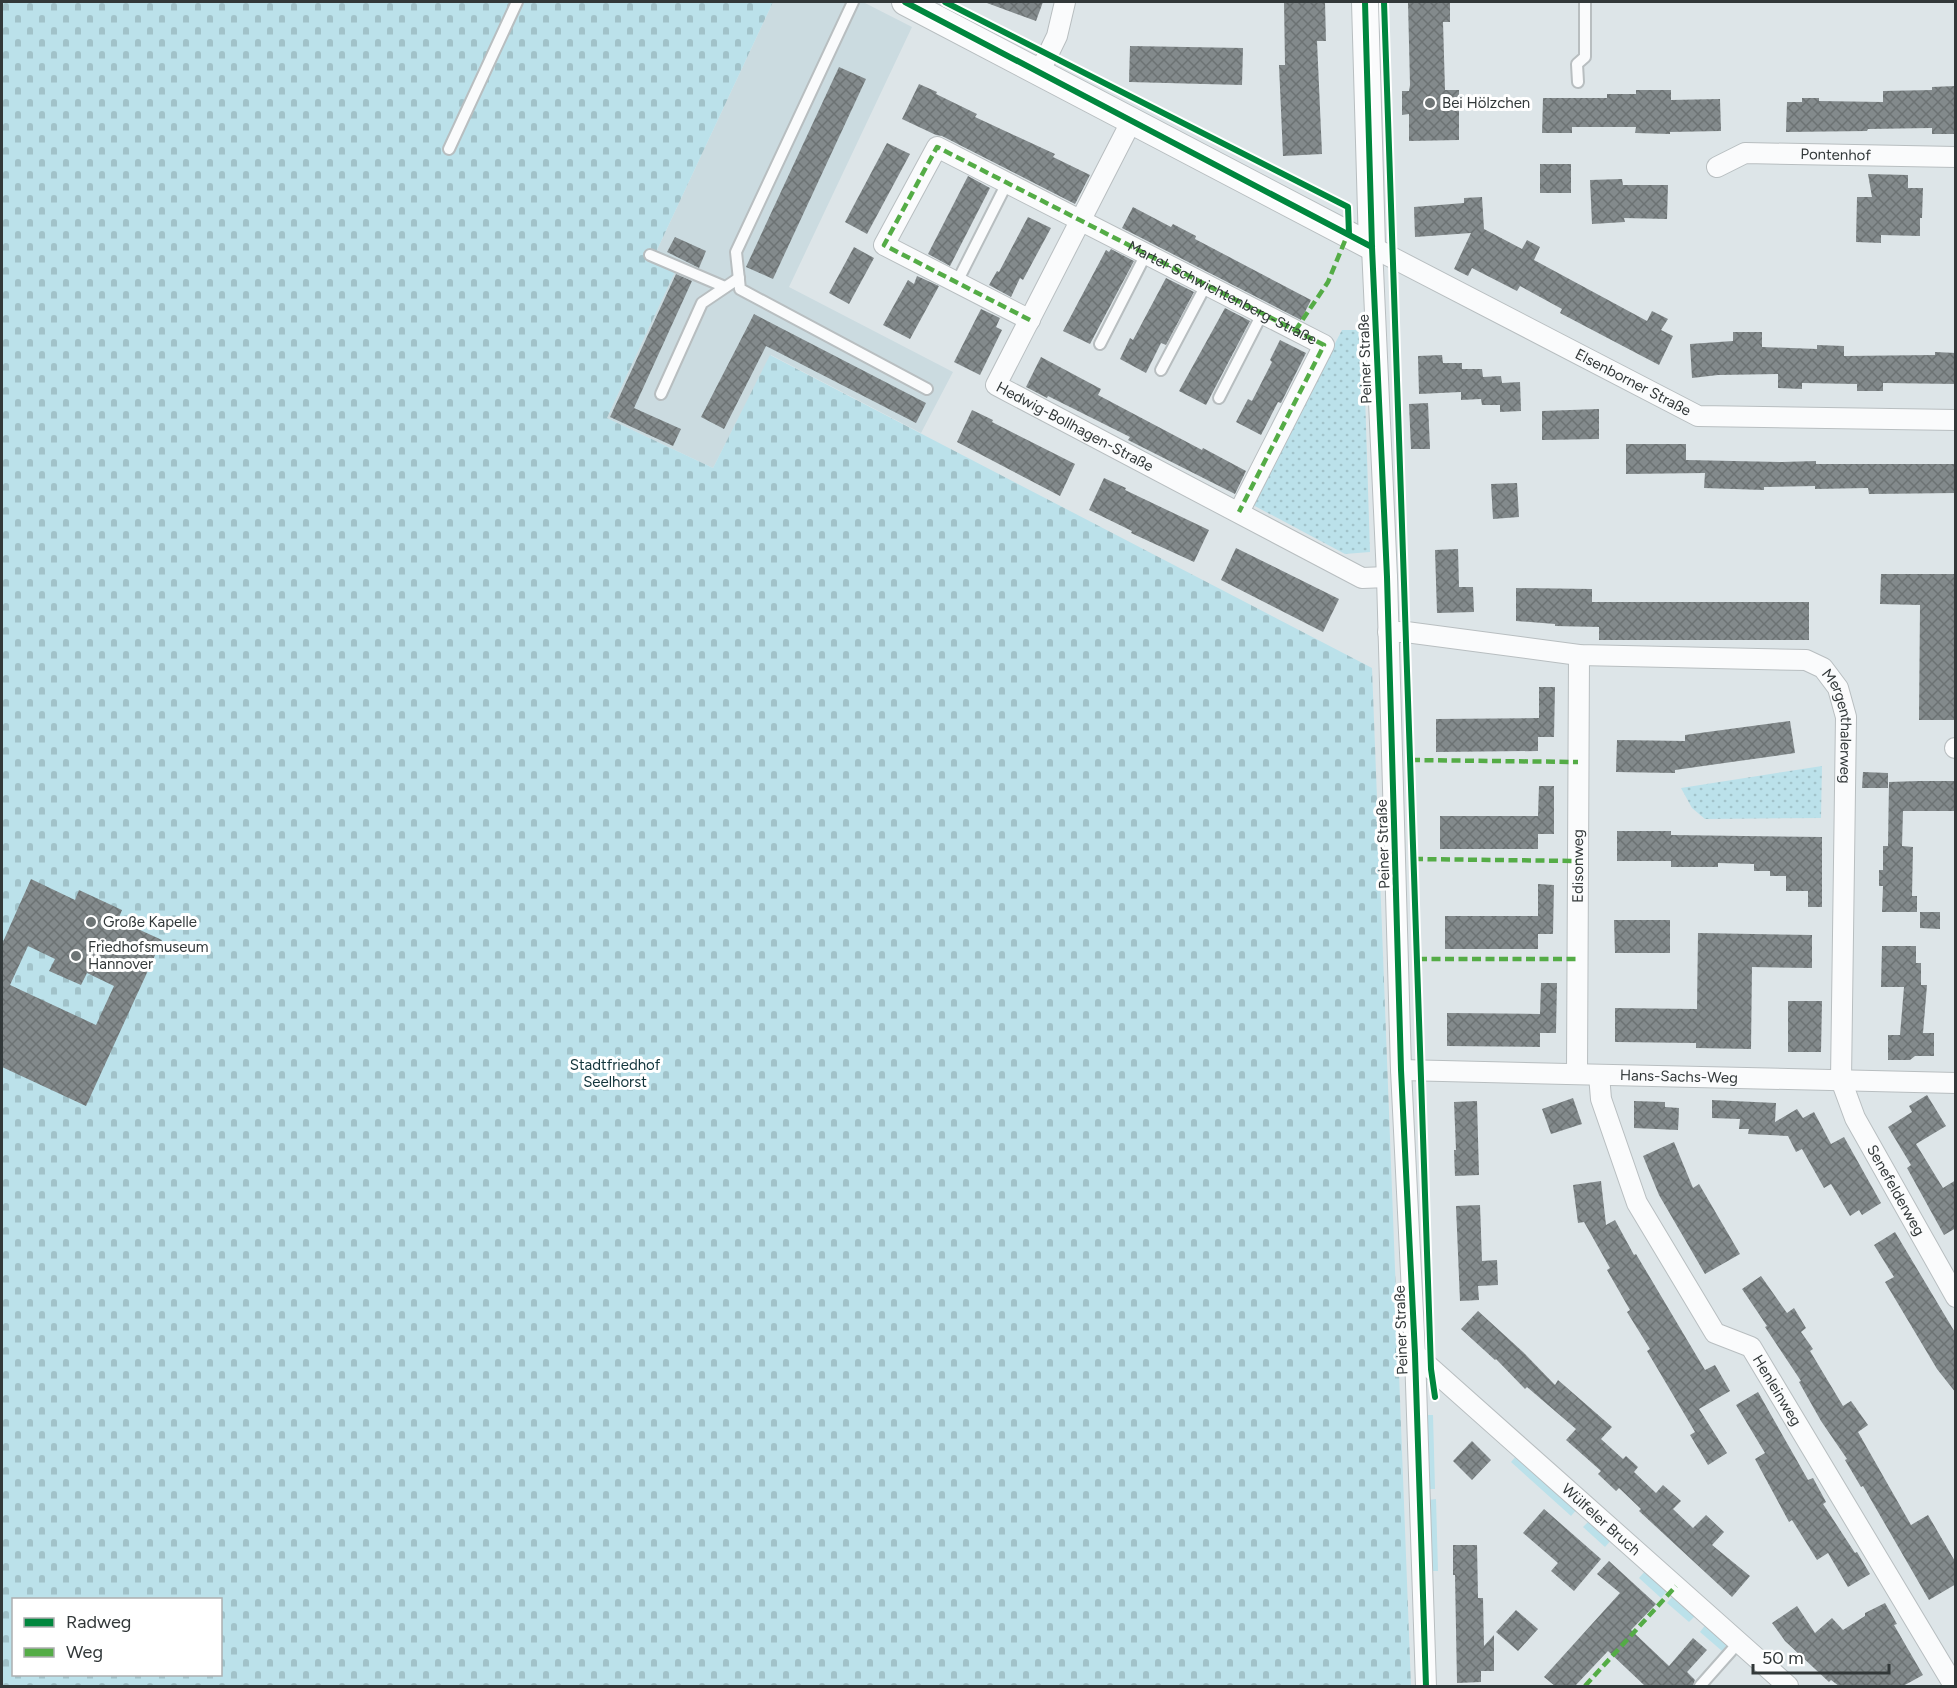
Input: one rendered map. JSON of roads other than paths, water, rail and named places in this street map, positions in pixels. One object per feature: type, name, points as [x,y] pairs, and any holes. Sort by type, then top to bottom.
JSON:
[{"type":"street","points":[[905,2],[1372,247]]},
{"type":"street","points":[[1040,72],[1057,36],[1065,2]]},
{"type":"street","name":"Peiner Straße","points":[[1365,2],[1372,247],[1387,577],[1401,1070],[1426,1686]]},
{"type":"street","name":"Hedwig-Bollhagen-Straße","points":[[1132,120],[996,385],[1362,578],[1387,577]]},
{"type":"street","name":"Martel-Schwichtenberg-Straße","points":[[957,282],[884,245],[937,147],[1324,345],[1239,512]]},
{"type":"street","name":"Pontenhof","points":[[1717,167],[1745,153],[1956,157]]},
{"type":"street","name":"Elsenborner Straße","points":[[1372,247],[1698,416],[1956,420]]},
{"type":"street","points":[[957,282],[1030,320]]},
{"type":"street","name":"Mergenthalerweg","points":[[1388,632],[1406,632],[1579,655],[1806,660],[1823,668],[1839,688],[1846,717],[1841,1080]]},
{"type":"street","name":"Edisonweg","points":[[1577,1074],[1579,655]]},
{"type":"street","name":"Hans-Sachs-Weg","points":[[1401,1070],[1956,1083]]},
{"type":"street","name":"Henleinweg","points":[[1599,1075],[1602,1099],[1637,1203],[1715,1333],[1751,1347],[1951,1682]]},
{"type":"street","name":"Senefelderweg","points":[[1841,1080],[1855,1118],[1956,1297]]},
{"type":"street","name":"Wülfeler Bruch","points":[[1414,1354],[1788,1686]]},
{"type":"lane","points":[[449,149],[517,2]]},
{"type":"lane","points":[[854,2],[736,252],[740,289],[927,389]]},
{"type":"lane","points":[[1578,82],[1578,64],[1585,57],[1585,2]]},
{"type":"lane","points":[[957,282],[1007,183]]},
{"type":"lane","points":[[1100,344],[1146,254]]},
{"type":"lane","points":[[650,255],[725,287]]},
{"type":"lane","points":[[661,394],[702,303],[739,278]]},
{"type":"lane","points":[[1161,370],[1206,285]]},
{"type":"lane","points":[[1219,398],[1262,314]]},
{"type":"lane","points":[[1700,1686],[1739,1642]]},
{"type":"place","name":"Bei Hölzchen","points":[[1430,103]]},
{"type":"place","name":"Große Kapelle","points":[[91,922]]},
{"type":"place","name":"Friedhofsmuseum Hannover","points":[[76,956]]},
{"type":"park label","name":"Stadtfriedhof Seelhorst","points":[[615,1074]]}]
